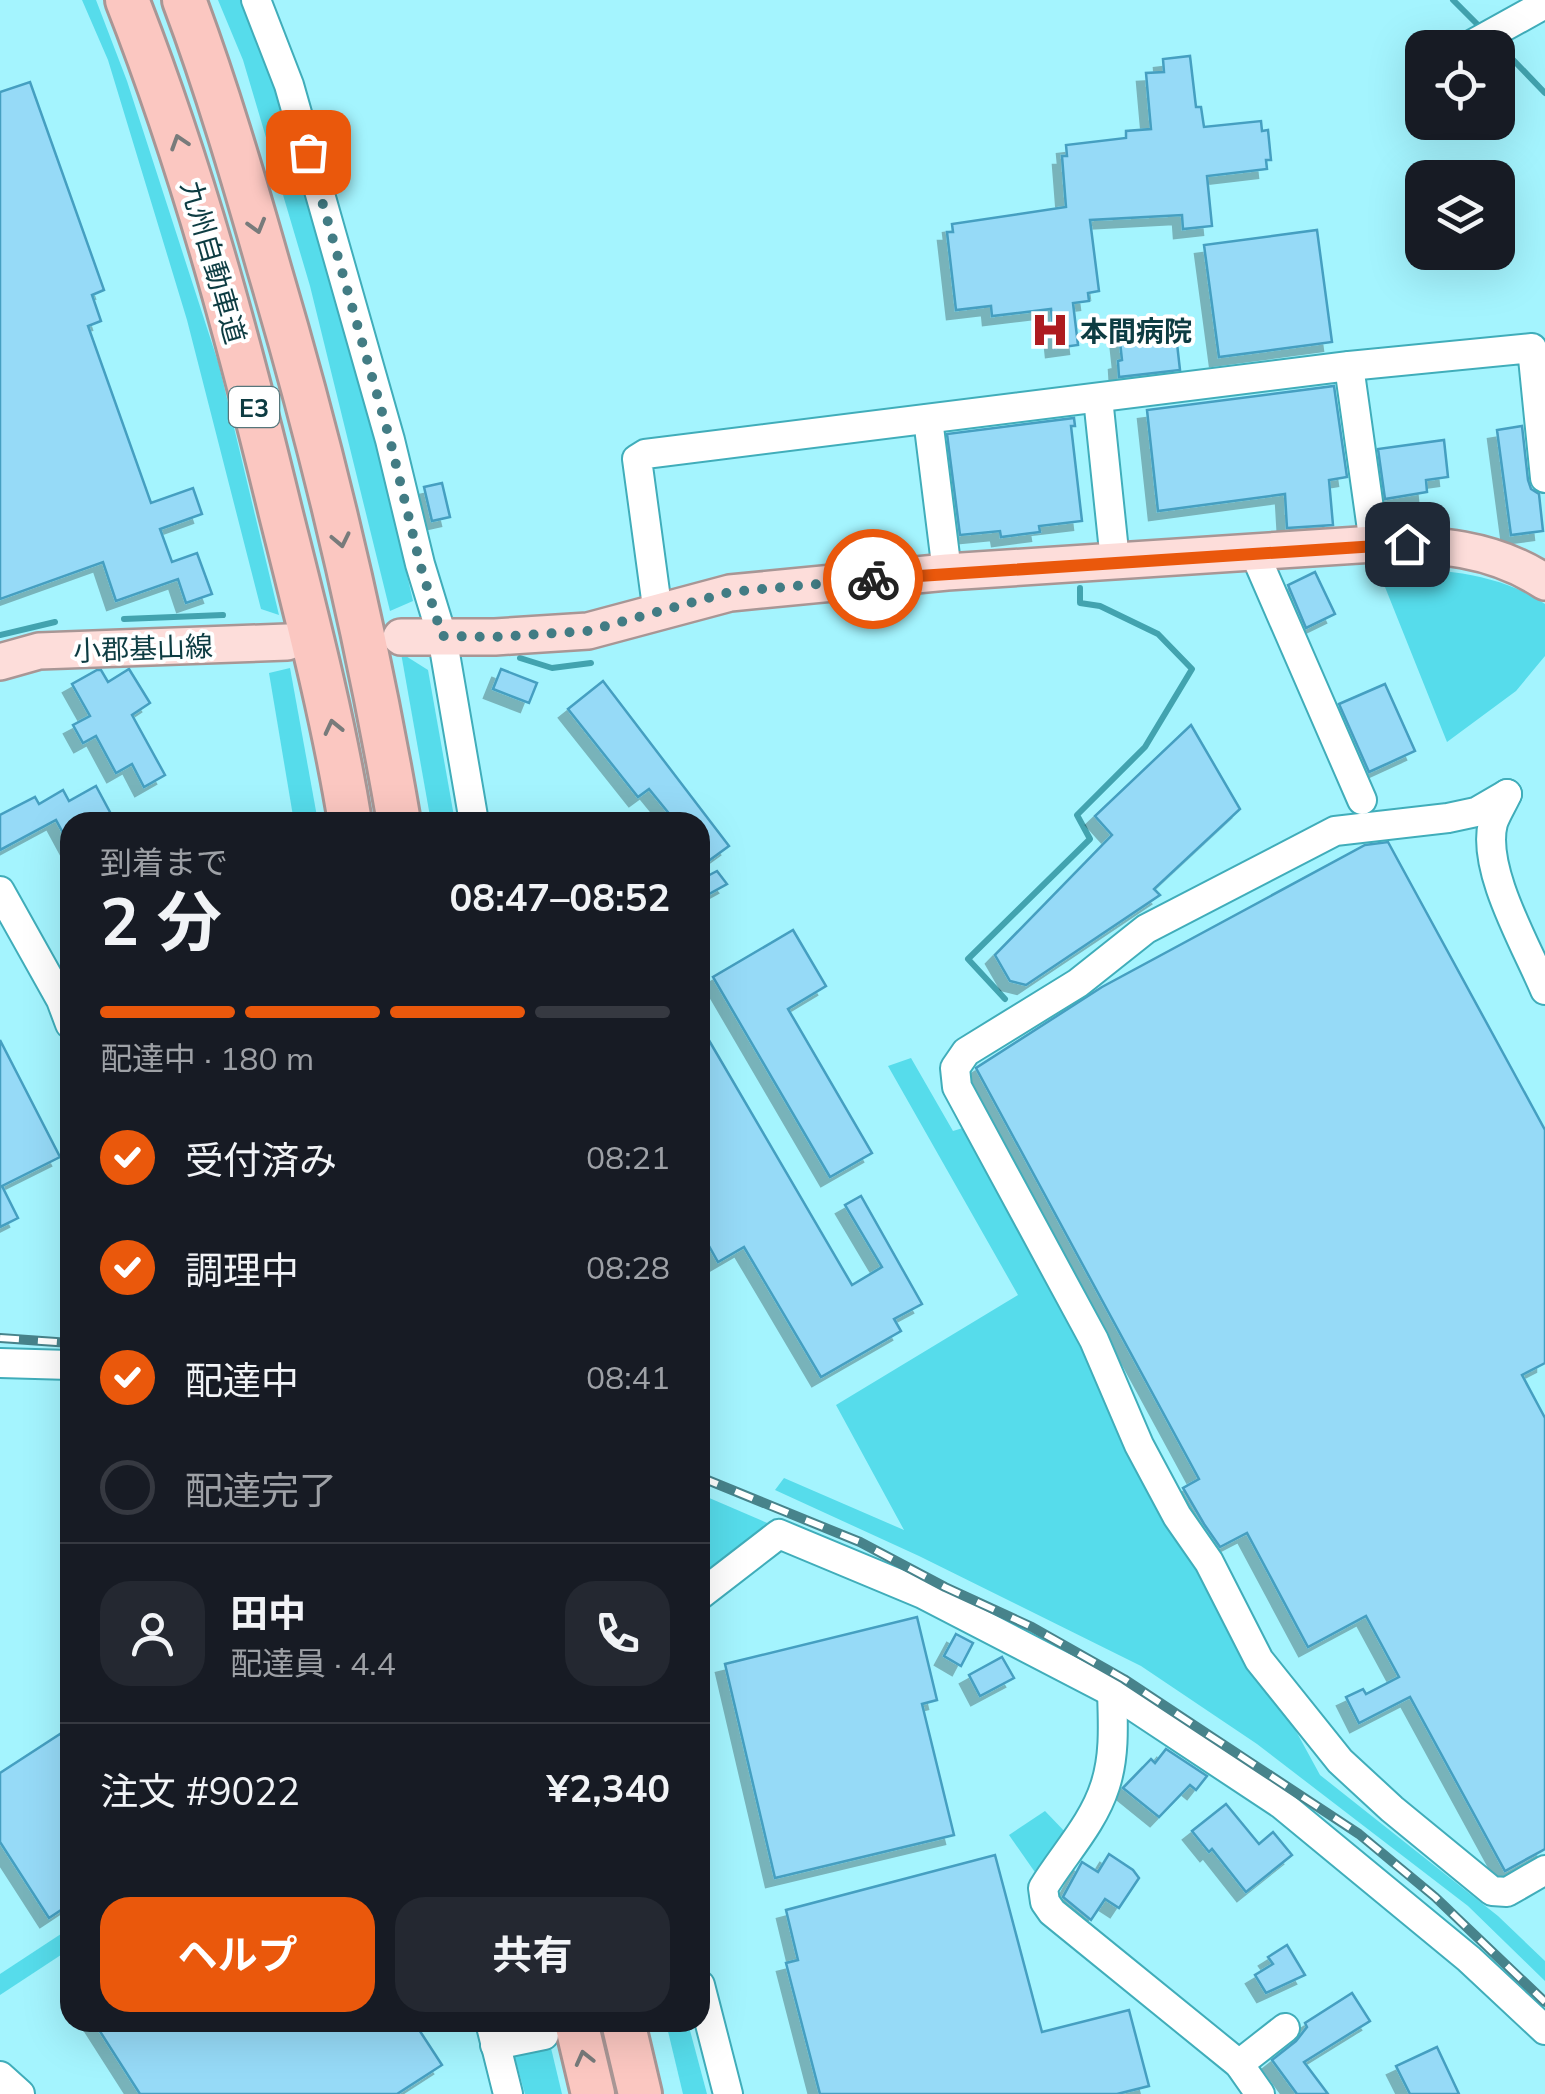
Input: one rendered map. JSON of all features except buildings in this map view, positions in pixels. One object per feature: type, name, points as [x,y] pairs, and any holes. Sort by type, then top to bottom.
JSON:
[{"type":"highway","name":"九州自動車道","points":[[127,0],[164,95],[214,250],[336,737],[348,812]]},
{"type":"highway","name":"九州自動車道","points":[[184,0],[215,80],[317,430],[397,812]]},
{"type":"highway","points":[[562,2032],[593,2094]]},
{"type":"highway","points":[[625,2032],[640,2094]]},
{"type":"main road","points":[[401,637],[495,637],[588,631],[730,592],[947,572],[1374,544],[1440,544],[1540,570]]},
{"type":"main road","name":"小郡基山線","points":[[0,662],[39,652],[287,642]]},
{"type":"street","points":[[256,0],[289,85],[390,440],[442,636],[472,812]]},
{"type":"street","points":[[1498,30],[1545,4]]},
{"type":"street","points":[[658,614],[637,459],[644,454],[1349,366],[1532,348],[1545,478]]},
{"type":"street","points":[[1349,366],[1374,544]]},
{"type":"street","points":[[1098,398],[1115,561]]},
{"type":"street","points":[[928,419],[947,572]]},
{"type":"street","points":[[1254,552],[1362,800]]},
{"type":"street","points":[[1545,990],[1498,878],[1492,850],[1493,823],[1507,794],[1476,812],[1336,832],[1250,873],[1146,929],[1078,983],[966,1052],[955,1068],[956,1087],[1094,1340],[1139,1446],[1177,1516],[1209,1562],[1259,1660],[1340,1761],[1392,1810],[1492,1891],[1507,1892],[1545,1870]]},
{"type":"street","points":[[0,890],[60,998]]},
{"type":"street","points":[[0,1362],[60,1365]]},
{"type":"street","points":[[710,1587],[778,1534],[922,1594],[1112,1692],[1281,1804],[1469,1959],[1545,2030]]},
{"type":"street","points":[[1112,1692],[1113,1747],[1105,1788],[1082,1832],[1043,1888],[1045,1902],[1052,1912],[1239,2064],[1260,2094]]},
{"type":"street","points":[[1239,2064],[1286,2028]]},
{"type":"street","points":[[710,2029],[728,2094]]},
{"type":"street","points":[[508,2094],[493,2034],[520,2032]]},
{"type":"street","points":[[0,2076],[20,2094]]},
{"type":"shaded area","points":[[82,0],[96,0],[127,81],[219,365],[279,615],[261,609],[187,320],[108,60]]},
{"type":"shaded area","points":[[218,0],[243,0],[320,221],[413,601],[390,611],[310,286],[243,60]]},
{"type":"shaded area","points":[[1377,567],[1464,574],[1526,593],[1545,604],[1545,656],[1516,691],[1447,742]]},
{"type":"shaded area","points":[[401,653],[428,670],[453,812],[429,812]]},
{"type":"shaded area","points":[[290,668],[316,812],[292,812],[269,673]]},
{"type":"shaded area","points":[[911,1058],[953,1131],[966,1127],[1320,1775],[1498,1916],[1545,1961],[1545,1981],[1468,1906],[1257,1744],[1141,1666],[775,1490],[784,1478],[904,1530],[836,1405],[1018,1295],[888,1066]]},
{"type":"shaded area","points":[[710,1498],[772,1525],[710,1573]]},
{"type":"shaded area","points":[[1045,1811],[1069,1836],[1039,1878],[1009,1835]]},
{"type":"shaded area","points":[[60,1935],[60,1956],[0,1995],[0,1974]]},
{"type":"shaded area","points":[[508,2032],[547,2032],[562,2094],[525,2094]]},
{"type":"shaded area","points":[[668,2032],[690,2032],[707,2094],[683,2094]]},
{"type":"waterway","points":[[1453,0],[1483,30]]},
{"type":"waterway","points":[[1515,62],[1545,93]]},
{"type":"waterway","points":[[1005,999],[968,959],[1090,839],[1077,815],[1145,747],[1192,669],[1158,634],[1100,606],[1080,603],[1080,588]]},
{"type":"waterway","points":[[124,619],[223,615]]},
{"type":"waterway","points":[[0,635],[55,622]]},
{"type":"waterway","points":[[520,658],[552,668],[591,663]]},
{"type":"railway","points":[[0,1338],[60,1342]]},
{"type":"railway","points":[[710,1481],[860,1542],[1032,1627],[1124,1679],[1359,1834],[1435,1897],[1545,2002]]},
{"type":"way so far","points":[[308,152],[442,636],[588,631],[730,592],[873,579]]},
{"type":"place","name":"本間病院","points":[[1050,330]]},
{"type":"route","points":[[873,579],[1407,544]]}]
